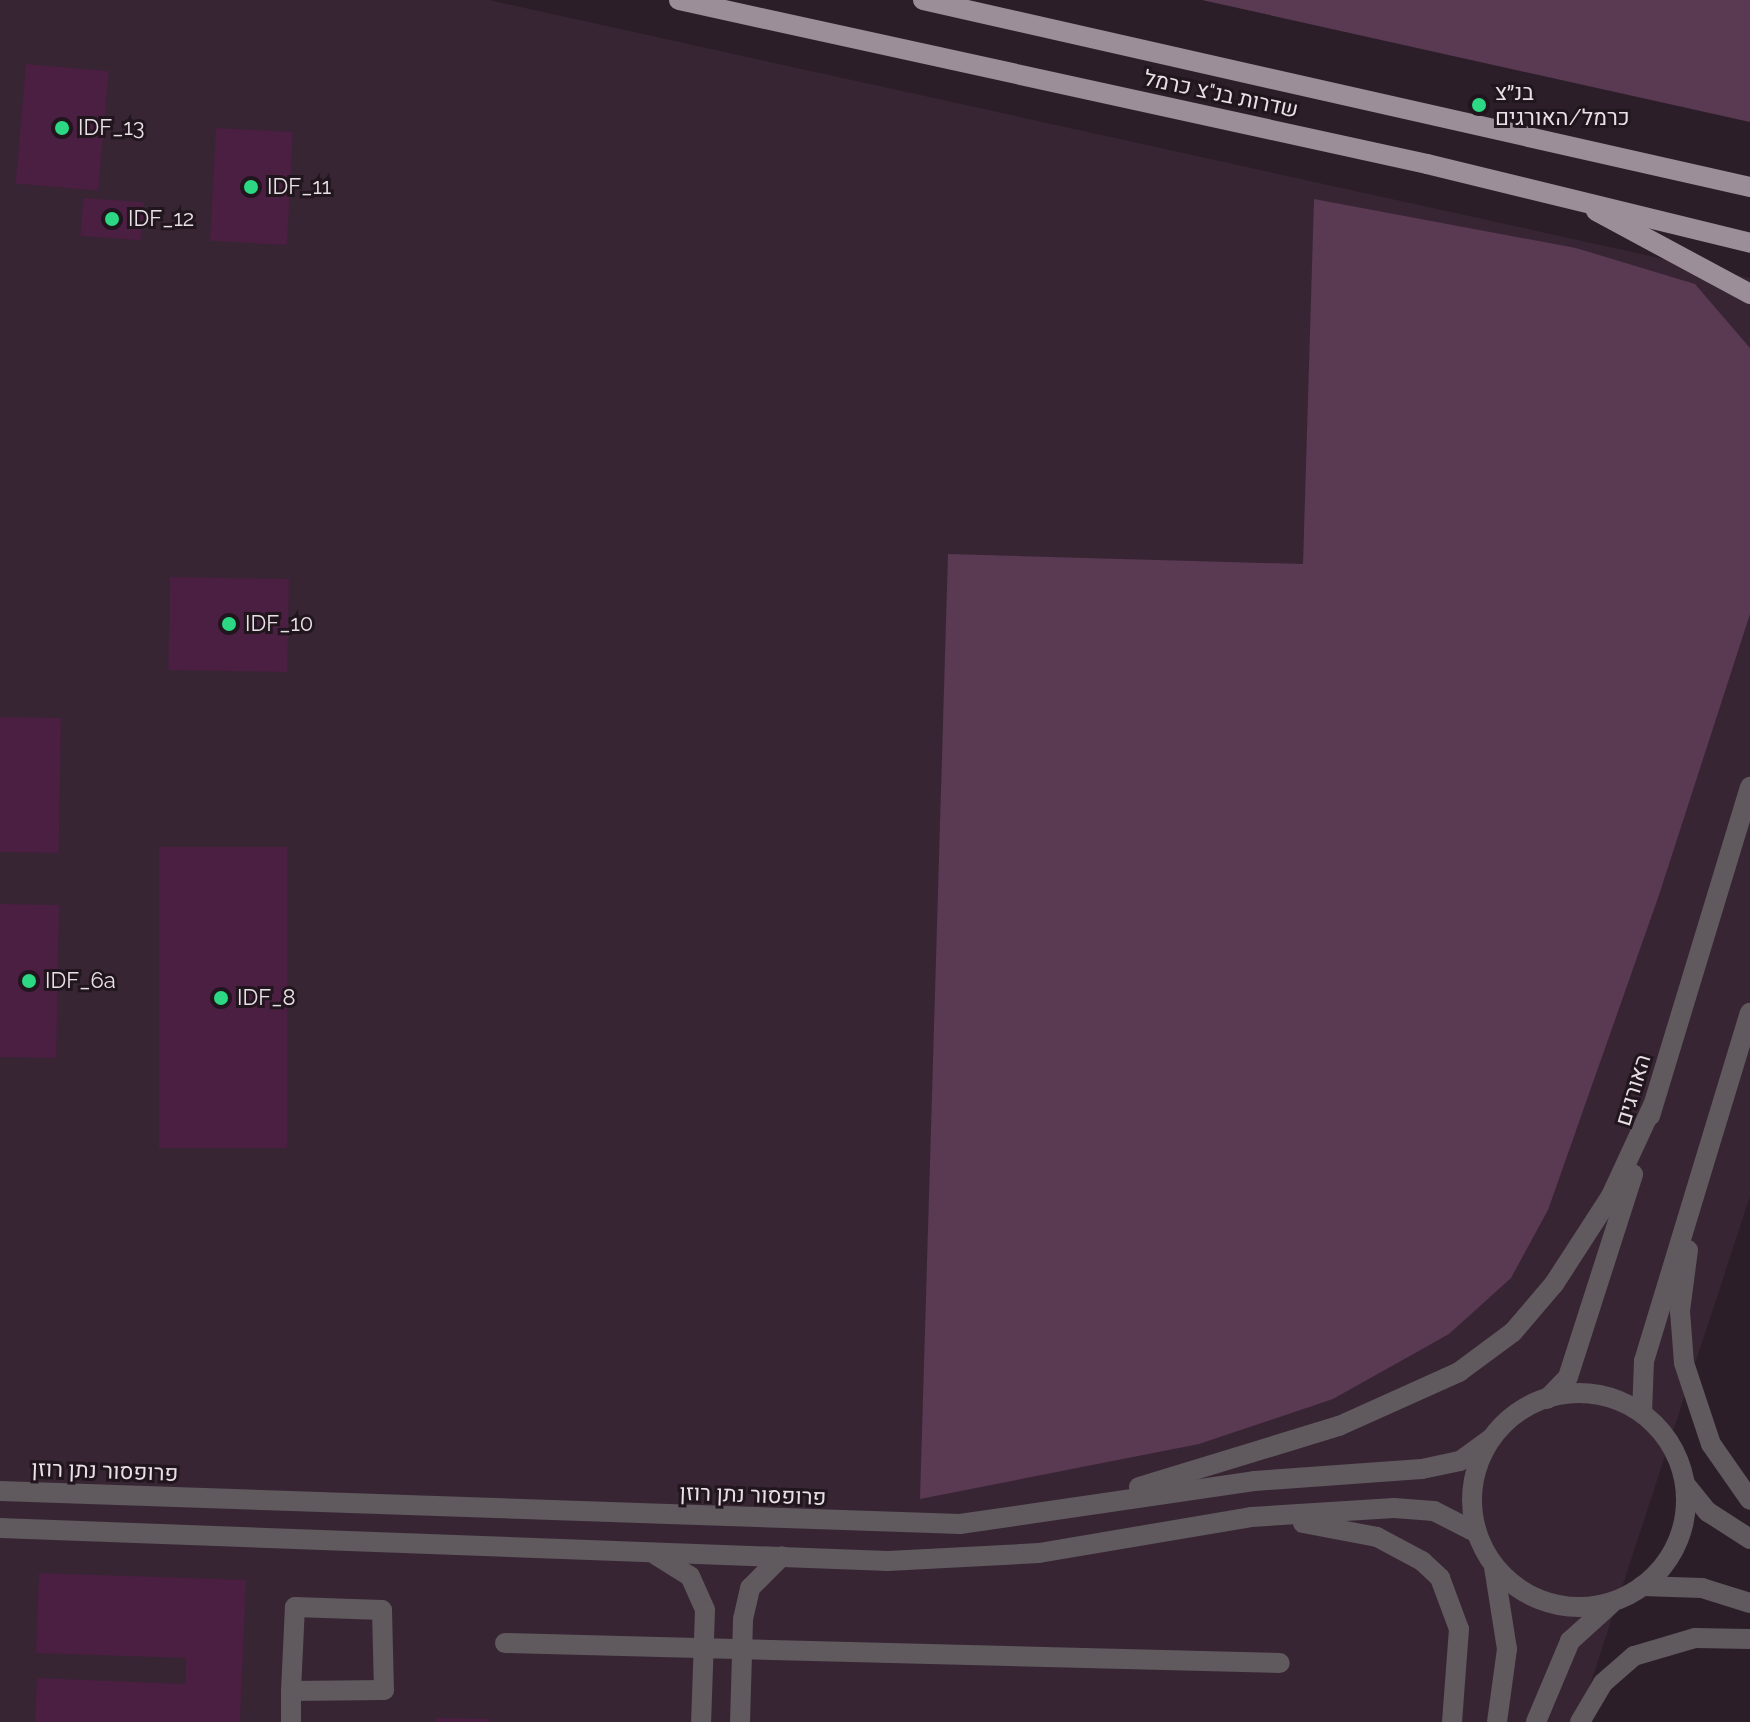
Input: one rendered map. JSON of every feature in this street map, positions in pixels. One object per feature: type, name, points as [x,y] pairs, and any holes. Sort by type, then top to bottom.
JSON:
[{"type":"main road","name":"שדרות בנ\"צ כרמל","points":[[679,0],[1567,197],[1750,243]]},
{"type":"main road","name":"שדרות בנ\"צ כרמל","points":[[923,0],[1750,187]]},
{"type":"main road","points":[[1567,197],[1750,294]]},
{"type":"street","name":"האורגים","points":[[1547,1399],[1568,1377],[1582,1341],[1750,787]]},
{"type":"street","points":[[1642,1413],[1644,1361],[1750,1013]]},
{"type":"street","points":[[1039,1516],[1339,1426],[1459,1372],[1513,1332],[1554,1284],[1611,1196],[1653,1105]]},
{"type":"street","points":[[1694,1195],[1680,1311],[1684,1363],[1711,1444],[1750,1500]]},
{"type":"street","points":[[1536,1722],[1570,1641],[1595,1615],[1634,1590],[1674,1548],[1684,1517],[1685,1484],[1674,1451],[1642,1413],[1596,1395],[1547,1399],[1516,1414],[1492,1438],[1473,1483],[1477,1533],[1493,1563],[1516,1587],[1554,1604],[1595,1605],[1634,1590],[1702,1588],[1750,1603]]},
{"type":"street","name":"פרופסור נתן רוזן","points":[[0,1491],[889,1524],[960,1524],[1039,1516],[1241,1482],[1422,1469],[1460,1461],[1492,1438]]},
{"type":"street","points":[[1685,1484],[1708,1512],[1750,1539]]},
{"type":"street","points":[[0,1528],[961,1561],[1039,1553],[1251,1517],[1394,1508],[1434,1511],[1477,1533]]},
{"type":"street","points":[[1251,1517],[1377,1537],[1422,1561],[1440,1578],[1459,1629],[1452,1722]]},
{"type":"street","points":[[649,1552],[690,1576],[705,1610],[701,1722]]},
{"type":"street","points":[[740,1722],[742,1650],[750,1588],[782,1556]]},
{"type":"street","points":[[1493,1563],[1507,1630],[1497,1722]]},
{"type":"street","points":[[291,1691],[384,1690],[382,1610],[295,1607],[291,1691],[291,1722]]},
{"type":"street","points":[[1580,1722],[1603,1683],[1644,1652],[1695,1638],[1750,1639]]},
{"type":"street","points":[[505,1643],[1280,1663]]},
{"type":"shaded area","points":[[0,0],[489,0],[1750,278],[1750,1196],[1578,1722],[0,1722]]},
{"type":"shaded area","points":[[1202,0],[1750,0],[1750,122]]},
{"type":"shaded area","points":[[1314,199],[1576,248],[1695,284],[1750,348],[1750,614],[1659,895],[1548,1210],[1511,1278],[1449,1334],[1333,1399],[1199,1444],[920,1499],[948,554],[1303,564]]},
{"type":"building","name":"IDF_13","points":[[26,64],[109,71],[98,191],[16,184]]},
{"type":"building","name":"IDF_11","points":[[216,128],[293,132],[287,245],[210,241]]},
{"type":"building","name":"IDF_12","points":[[83,198],[144,202],[141,240],[80,236]]},
{"type":"building","name":"IDF_10","points":[[170,577],[289,579],[287,672],[168,670]]},
{"type":"building","points":[[0,717],[61,718],[59,853],[0,852]]},
{"type":"building","name":"IDF_8","points":[[159,847],[287,847],[287,1148],[159,1148]]},
{"type":"building","name":"IDF_6a","points":[[0,904],[59,905],[56,1058],[0,1057]]},
{"type":"building","points":[[39,1573],[246,1580],[240,1722],[35,1722],[37,1678],[185,1684],[186,1658],[36,1653]]},
{"type":"building","points":[[436,1718],[489,1719],[489,1722],[436,1722]]},
{"type":"place","name":"בנ״צ כרמל/האורגים","points":[[1479,105]]},
{"type":"place","name":"IDF_13","points":[[62,128]]},
{"type":"place","name":"IDF_11","points":[[251,187]]},
{"type":"place","name":"IDF_12","points":[[112,219]]},
{"type":"place","name":"IDF_10","points":[[229,624]]},
{"type":"place","name":"IDF_6a","points":[[29,981]]},
{"type":"place","name":"IDF_8","points":[[221,998]]}]
